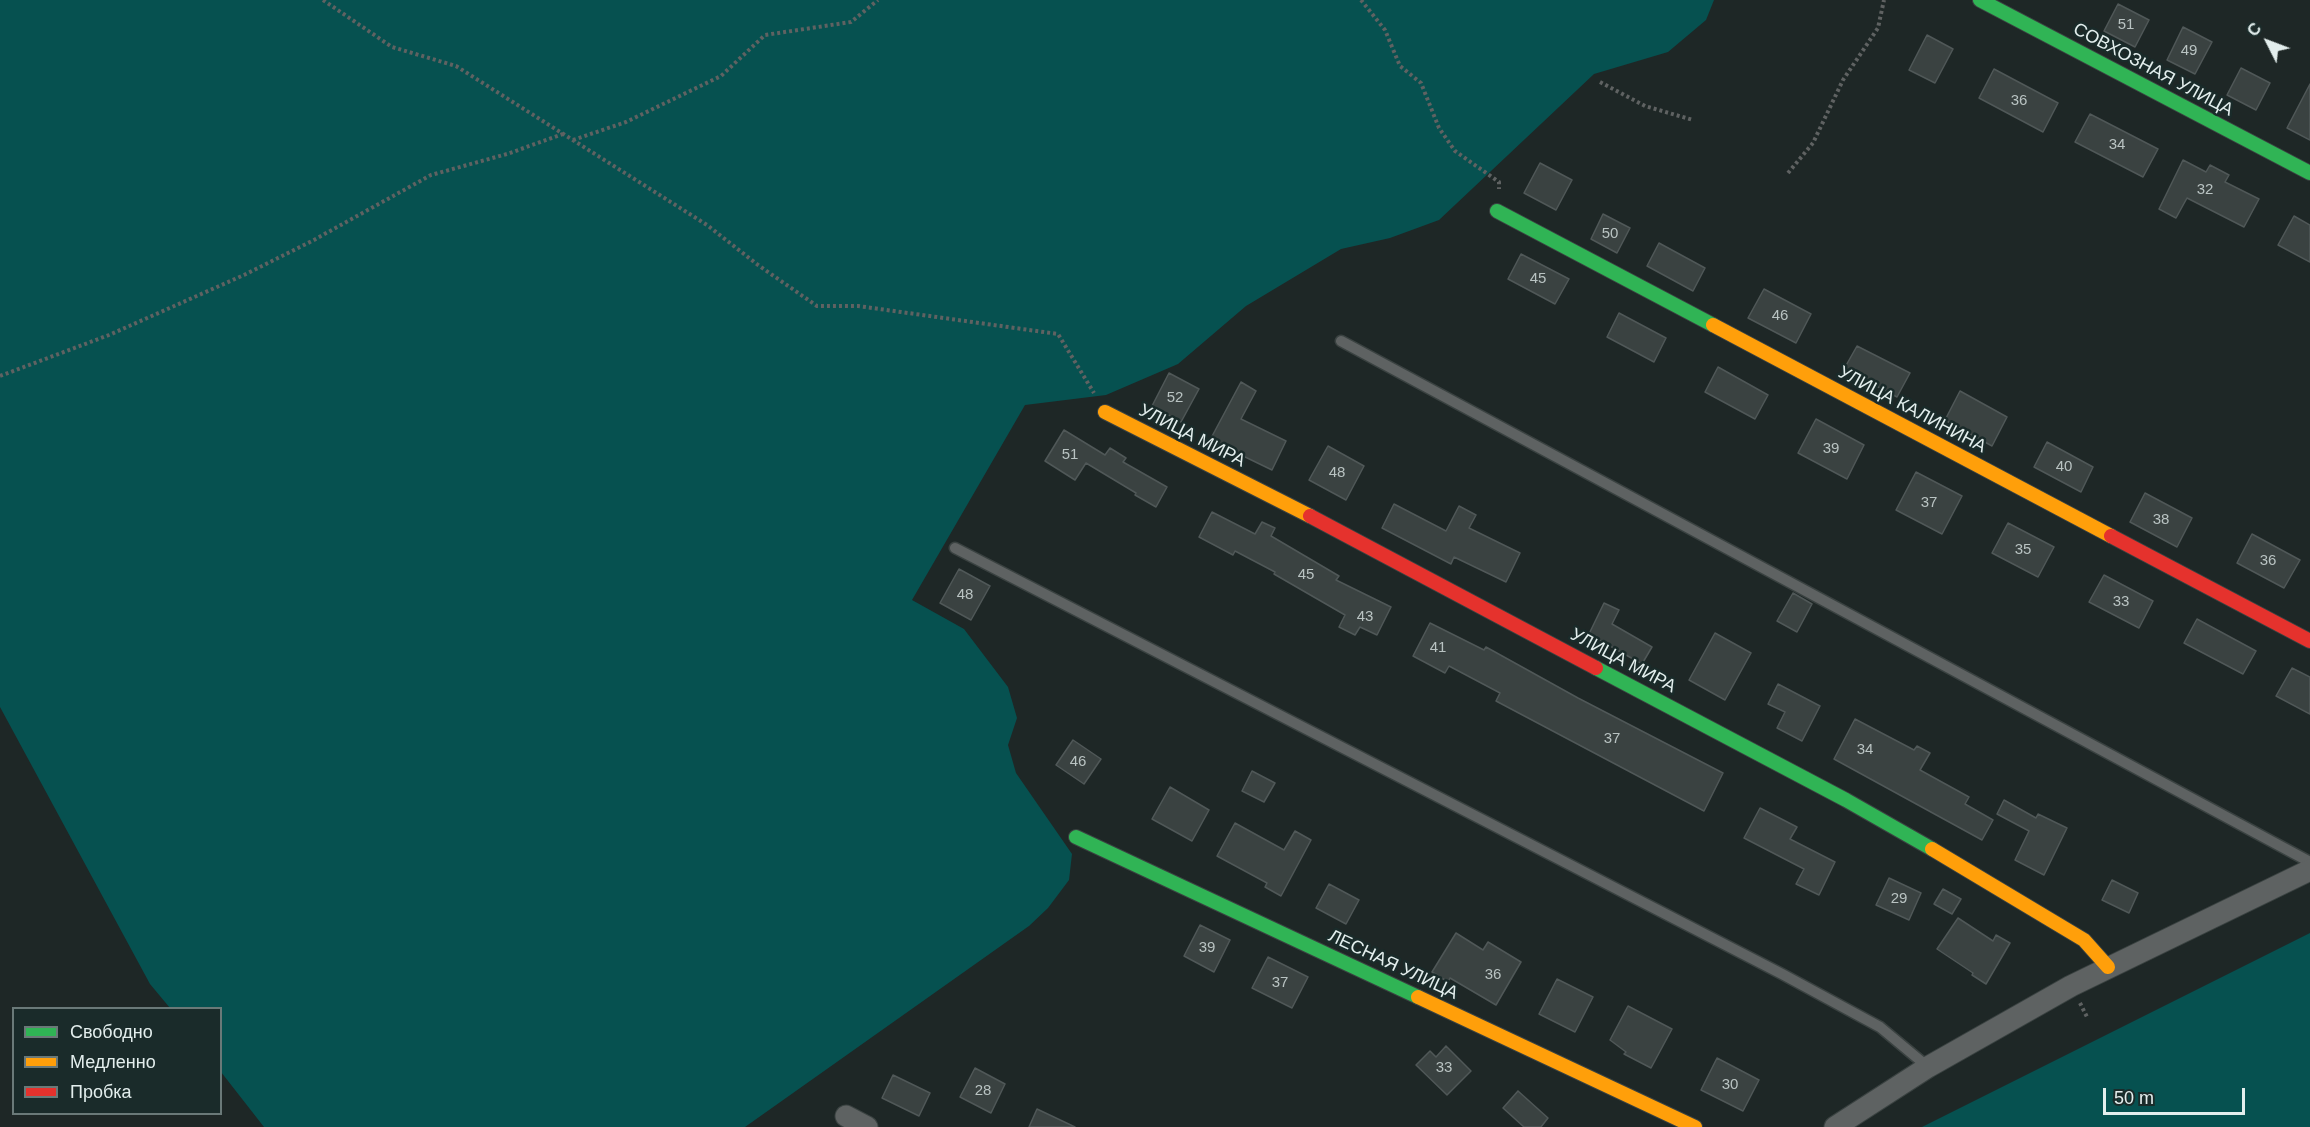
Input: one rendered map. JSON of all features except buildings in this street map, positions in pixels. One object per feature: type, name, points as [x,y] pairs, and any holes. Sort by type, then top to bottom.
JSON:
[{"type":"street","name":"СОВХОЗНАЯ УЛИЦА","points":[[1980,0],[2310,173]]},
{"type":"street","name":"УЛИЦА КАЛИНИНА","points":[[1497,211],[2310,641]]},
{"type":"street","name":"УЛИЦА МИРА","points":[[1105,412],[1329,526],[1846,800],[2018,899],[2084,940],[2108,967]]},
{"type":"street","name":"ЛЕСНАЯ УЛИЦА","points":[[1076,837],[1695,1127]]},
{"type":"street","points":[[1835,1127],[1928,1067],[2108,967],[2310,870]]},
{"type":"street","points":[[846,1116],[867,1127]]},
{"type":"lane","points":[[1341,341],[2310,862]]},
{"type":"lane","points":[[955,548],[1782,974],[1880,1028],[1928,1067]]},
{"type":"path","points":[[323,0],[392,47],[456,66],[707,225],[758,265],[817,306],[858,306],[1058,334],[1105,412]]},
{"type":"path","points":[[573,140],[626,122],[721,76],[765,35],[851,22],[878,0]]},
{"type":"path","points":[[1361,0],[1385,30],[1400,66],[1421,83],[1439,128],[1455,151],[1499,182],[1497,211]]},
{"type":"path","points":[[1788,172],[1813,143],[1843,81],[1878,28],[1884,0]]},
{"type":"path","points":[[1600,82],[1645,106],[1693,120]]},
{"type":"path","points":[[0,376],[109,335],[244,275],[312,241],[431,175],[507,154],[564,134]]},
{"type":"shaded area","points":[[0,0],[1714,0],[1706,20],[1668,52],[1594,74],[1439,220],[1390,238],[1341,249],[1246,306],[1178,364],[1106,395],[1025,405],[912,600],[964,629],[1008,687],[1017,718],[1008,745],[1016,773],[1072,854],[1069,880],[1048,908],[1029,926],[745,1127],[264,1127],[222,1073],[222,1007],[169,1007],[150,984],[0,707]]},
{"type":"shaded area","points":[[2310,933],[2310,1127],[1922,1127]]},
{"type":"traffic: fast","points":[[1980,0],[2310,173]]},
{"type":"traffic: fast","points":[[1497,211],[1713,325]]},
{"type":"traffic: fast","points":[[1596,668],[1846,800],[1932,849]]},
{"type":"traffic: fast","points":[[1076,837],[1418,997]]},
{"type":"traffic: slow","points":[[1713,325],[2111,536]]},
{"type":"traffic: slow","points":[[1105,412],[1310,516]]},
{"type":"traffic: slow","points":[[1932,849],[2084,940],[2108,967]]},
{"type":"traffic: slow","points":[[1418,997],[1695,1127]]},
{"type":"traffic: jam","points":[[1310,516],[1596,668]]},
{"type":"traffic: jam","points":[[2111,536],[2310,641]]}]
